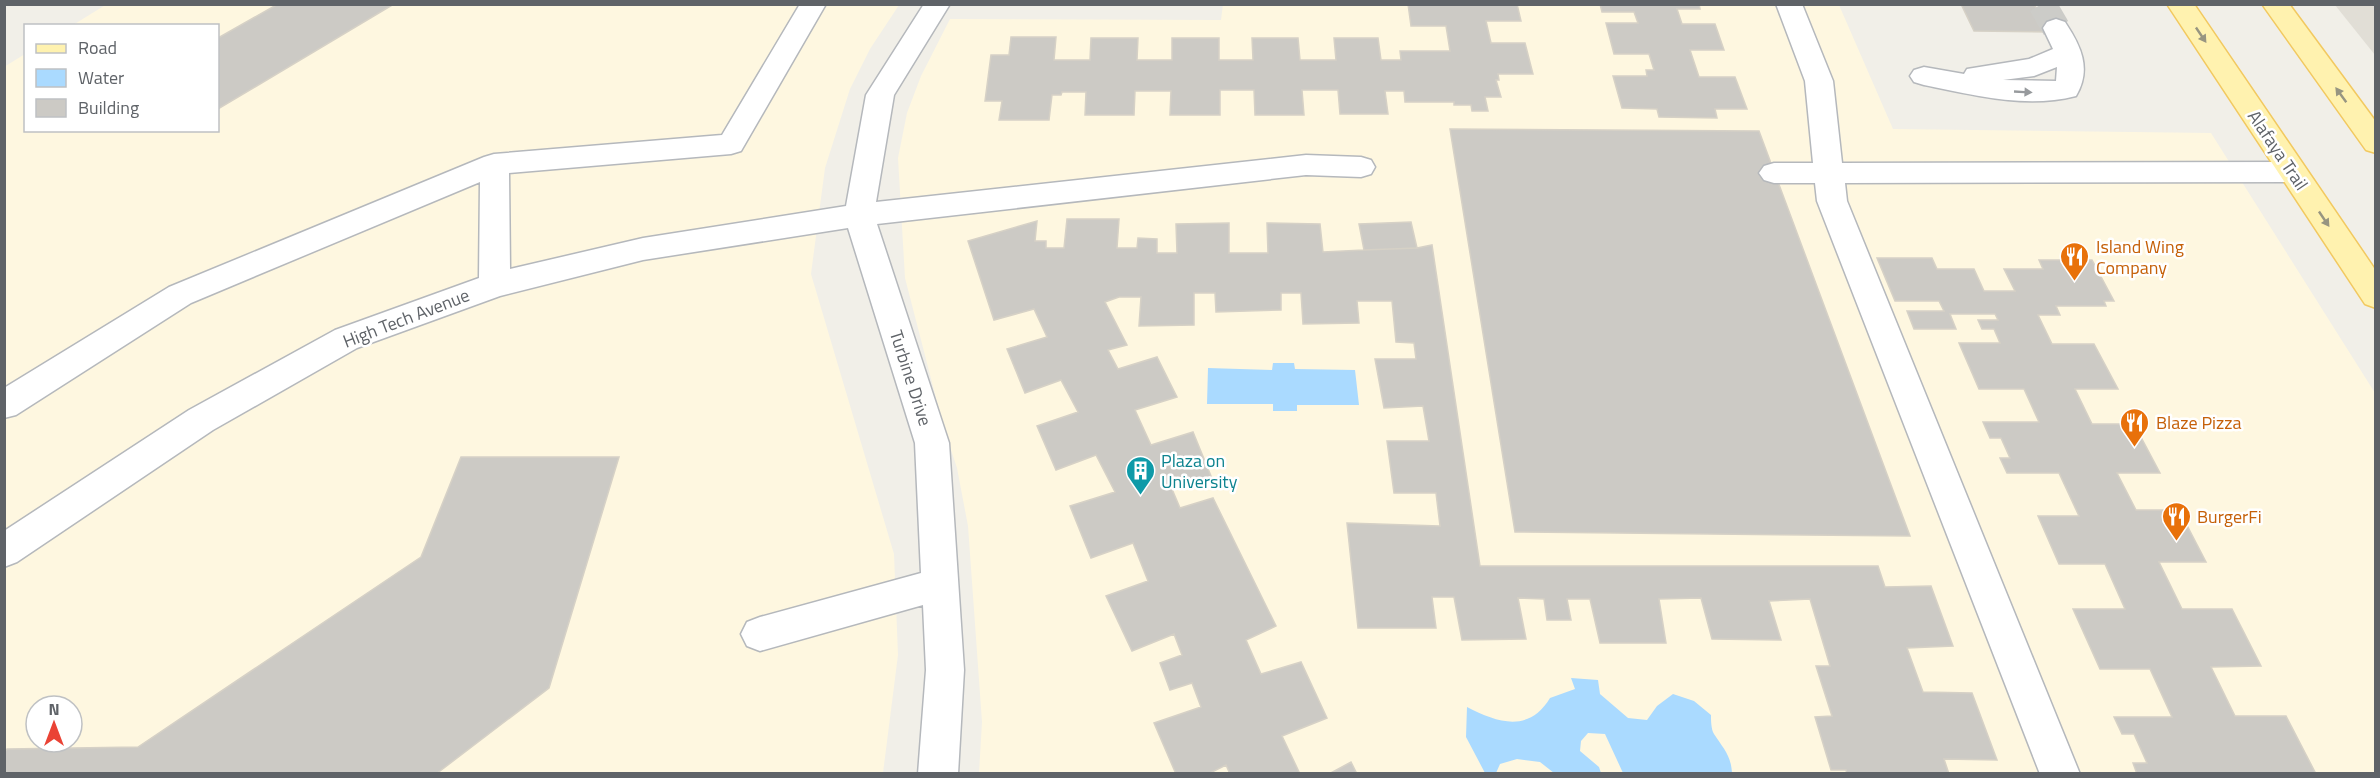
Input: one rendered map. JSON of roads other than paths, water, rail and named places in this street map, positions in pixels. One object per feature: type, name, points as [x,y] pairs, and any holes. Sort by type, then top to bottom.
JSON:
[{"type":"main road","name":"Alafaya Trail","points":[[2180,4],[2376,296]]},
{"type":"main road","points":[[2275,4],[2376,143]]},
{"type":"street","points":[[4,405],[180,295],[494,164],[731,144],[813,4]]},
{"type":"street","name":"Turbine Drive","points":[[937,4],[880,95],[859,215],[932,443],[945,670],[938,774]]},
{"type":"street","points":[[1789,4],[1819,81],[1832,201],[2060,774]]},
{"type":"street","points":[[1924,76],[2007,91],[2048,92],[2066,89],[2071,82],[2069,52],[2056,28]]},
{"type":"street","points":[[494,164],[495,285]]},
{"type":"street","name":"High Tech Avenue","points":[[4,551],[201,420],[346,339],[495,285],[643,249],[859,215],[1306,165],[1361,167]]},
{"type":"street","points":[[1774,173],[2292,172]]},
{"type":"street","points":[[760,634],[940,584]]},
{"type":"water","points":[[1273,363],[1294,363],[1295,369],[1355,370],[1359,405],[1297,405],[1297,411],[1273,411],[1273,404],[1207,404],[1208,368],[1272,370]]},
{"type":"water","points":[[1571,678],[1598,680],[1600,694],[1628,718],[1647,720],[1657,706],[1673,694],[1694,701],[1711,715],[1713,732],[1728,756],[1732,773],[1623,773],[1605,734],[1588,733],[1581,741],[1580,751],[1599,767],[1601,773],[1554,773],[1540,762],[1517,759],[1500,764],[1496,773],[1485,773],[1466,737],[1467,707],[1501,720],[1512,722],[1523,720],[1542,709],[1550,698],[1575,689]]},
{"type":"tunnel","points":[[2042,4],[2056,28]]},
{"type":"place","name":"Island Wing Company","points":[[2075,282]]},
{"type":"place","name":"Blaze Pizza","points":[[2135,448]]},
{"type":"place","name":"Plaza on University","points":[[1140,496]]},
{"type":"place","name":"BurgerFi","points":[[2176,542]]}]
